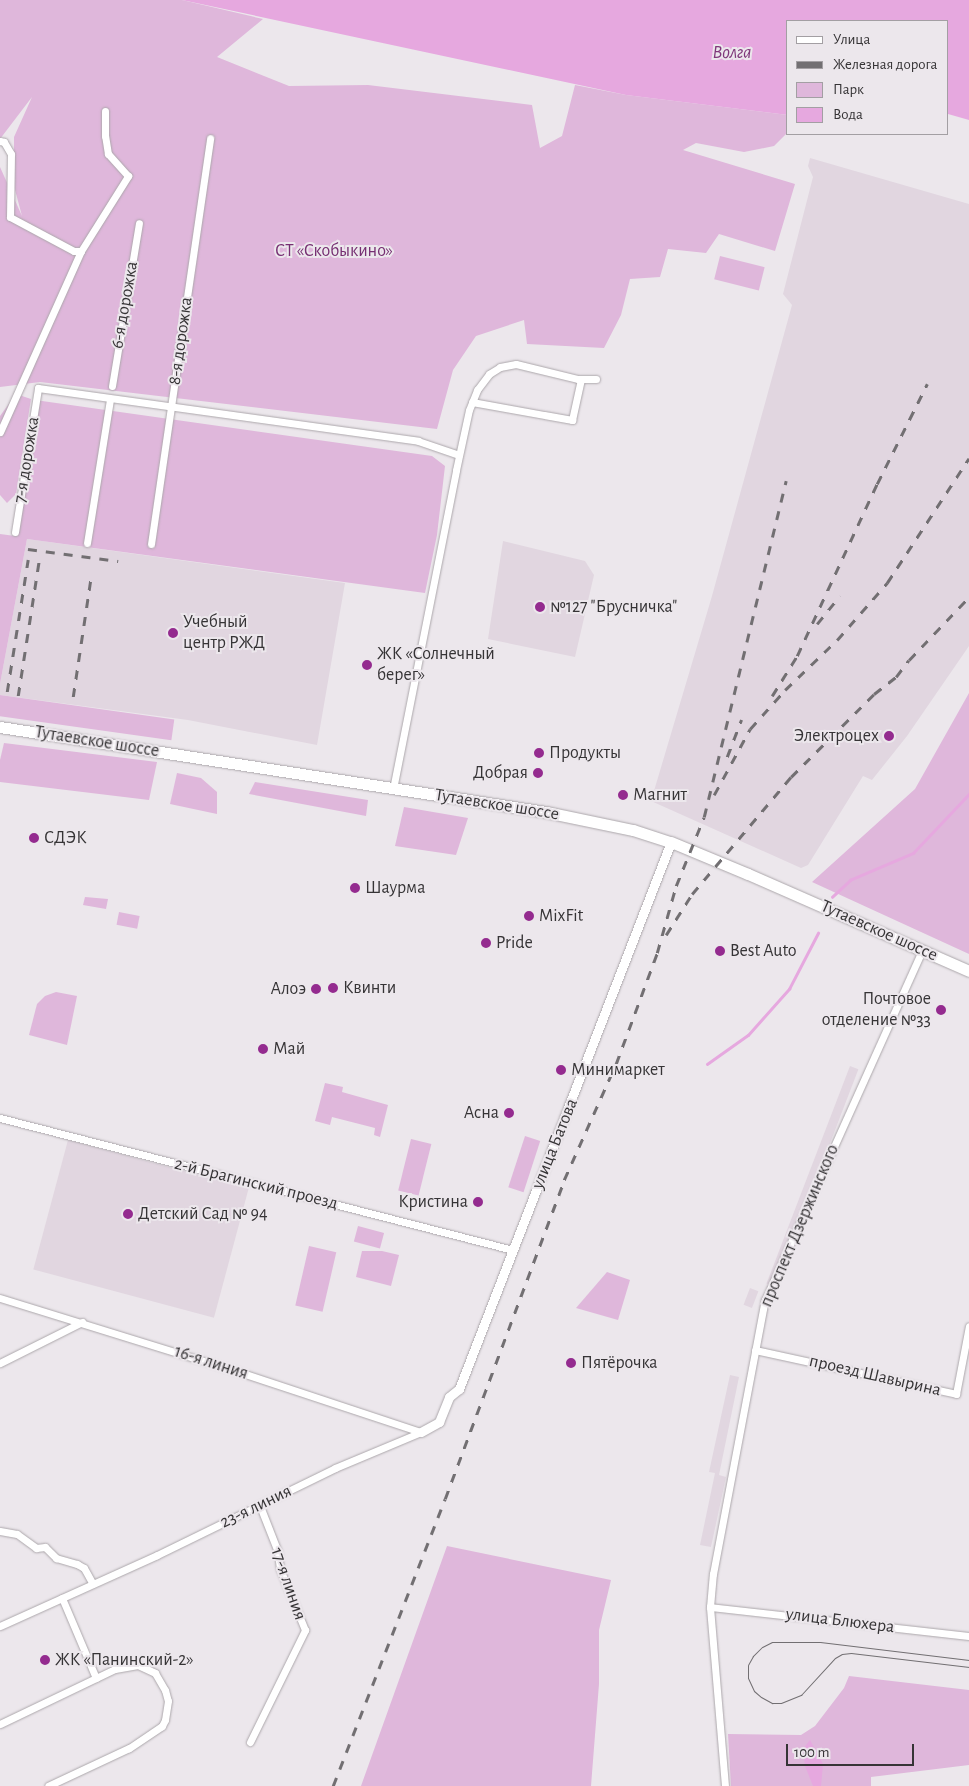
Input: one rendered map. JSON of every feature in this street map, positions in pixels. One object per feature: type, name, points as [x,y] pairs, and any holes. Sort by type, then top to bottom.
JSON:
[{"type":"main road","name":"Тутаевское шоссе","points":[[0,727],[586,819],[633,830],[671,842],[969,971]]},
{"type":"street","points":[[0,432],[81,251],[128,176],[108,154],[105,136],[105,111]]},
{"type":"street","name":"8-я дорожка","points":[[151,544],[210,138]]},
{"type":"street","points":[[0,141],[4,142],[11,154],[10,217],[74,251],[81,251]]},
{"type":"street","name":"6-я дорожка","points":[[112,386],[139,223]]},
{"type":"street","points":[[393,789],[459,455],[472,402],[489,374],[500,367],[516,364],[582,379],[596,379]]},
{"type":"street","points":[[472,402],[572,420],[582,379]]},
{"type":"street","name":"7-я дорожка","points":[[15,532],[38,388],[110,399]]},
{"type":"street","points":[[87,542],[110,399],[418,441],[459,455]]},
{"type":"street","name":"улица Батова","points":[[421,1432],[439,1422],[449,1397],[459,1389],[671,842]]},
{"type":"street","name":"проспект Дзержинского","points":[[725,1786],[710,1606],[713,1574],[765,1300],[922,950]]},
{"type":"street","name":"2-й Брагинский проезд","points":[[0,1118],[513,1250]]},
{"type":"street","name":"16-я линия","points":[[0,1298],[82,1322],[421,1432]]},
{"type":"street","points":[[0,1363],[82,1322]]},
{"type":"street","name":"проезд Шавырина","points":[[755,1350],[956,1394],[969,1326]]},
{"type":"street","name":"23-я линия","points":[[0,1626],[260,1506],[335,1468],[421,1432]]},
{"type":"street","name":"17-я линия","points":[[250,1742],[305,1630],[280,1569],[278,1552],[260,1506]]},
{"type":"street","points":[[0,1531],[17,1534],[36,1548],[45,1547],[56,1558],[84,1568],[93,1584]]},
{"type":"street","points":[[62,1598],[96,1678]]},
{"type":"street","name":"улица Блюхера","points":[[710,1606],[969,1636]]},
{"type":"street","points":[[0,1724],[115,1669],[138,1665],[147,1668],[160,1680],[166,1690],[168,1701],[165,1720],[162,1726],[128,1748],[48,1786]]},
{"type":"shaded area","points":[[810,158],[969,204],[969,646],[907,736],[872,780],[863,776],[808,865],[801,868],[651,801],[712,596],[792,305],[783,294],[813,177],[808,166]]},
{"type":"shaded area","name":"Учебный центр РЖД","points":[[27,539],[345,583],[317,745],[188,720],[0,695],[0,684]]},
{"type":"shaded area","name":"№127 \"Брусничка\"","points":[[503,541],[585,561],[594,575],[575,657],[488,639]]},
{"type":"shaded area","points":[[850,1066],[858,1069],[775,1287],[767,1284]]},
{"type":"shaded area","points":[[68,1140],[249,1188],[214,1318],[33,1269]]},
{"type":"shaded area","points":[[750,1288],[758,1291],[752,1308],[744,1305]]},
{"type":"shaded area","points":[[730,1375],[739,1377],[719,1475],[726,1477],[711,1547],[700,1545],[715,1473],[709,1472]]},
{"type":"green space","name":"СТ «Скобыкино»","points":[[0,0],[182,0],[263,19],[217,57],[289,86],[368,85],[532,105],[540,148],[562,136],[575,85],[626,95],[786,115],[786,134],[774,146],[744,152],[696,143],[683,150],[795,184],[775,251],[719,234],[706,253],[668,249],[660,277],[630,279],[621,315],[604,348],[527,344],[524,320],[476,336],[453,370],[437,429],[40,382],[0,387],[0,167],[22,216],[14,186],[14,137],[32,97],[0,139]]},
{"type":"green space","points":[[720,256],[765,267],[759,290],[714,279]]},
{"type":"green space","points":[[16,394],[31,399],[16,494],[7,503],[0,495],[0,416]]},
{"type":"green space","points":[[35,400],[432,456],[445,466],[437,535],[425,593],[27,539],[0,684],[0,534],[15,536]]},
{"type":"green space","points":[[969,693],[969,954],[812,882],[915,789]]},
{"type":"green space","points":[[0,695],[174,719],[171,740],[0,716]]},
{"type":"green space","points":[[4,743],[157,762],[149,800],[0,782],[0,760]]},
{"type":"green space","points":[[177,773],[201,778],[217,792],[217,814],[170,804]]},
{"type":"green space","points":[[255,782],[368,800],[366,816],[249,794]]},
{"type":"green space","points":[[404,807],[468,818],[456,855],[395,846]]},
{"type":"green space","points":[[85,897],[108,899],[106,909],[83,905]]},
{"type":"green space","points":[[119,912],[140,916],[137,929],[117,925]]},
{"type":"green space","points":[[56,992],[77,996],[67,1045],[29,1035],[37,1004],[45,996]]},
{"type":"green space","points":[[325,1083],[343,1087],[342,1092],[388,1105],[380,1137],[374,1135],[375,1128],[332,1117],[330,1125],[315,1121]]},
{"type":"green space","points":[[525,1136],[540,1141],[524,1192],[508,1187]]},
{"type":"green space","points":[[411,1139],[431,1144],[419,1196],[398,1190]]},
{"type":"green space","points":[[358,1226],[384,1233],[380,1248],[354,1241]]},
{"type":"green space","points":[[309,1246],[336,1252],[323,1312],[295,1305]]},
{"type":"green space","points":[[362,1251],[382,1251],[399,1255],[391,1286],[356,1277]]},
{"type":"green space","points":[[607,1272],[630,1280],[618,1320],[576,1308]]},
{"type":"green space","points":[[447,1546],[611,1580],[599,1630],[599,1684],[591,1786],[361,1786]]},
{"type":"green space","points":[[849,1676],[969,1690],[969,1765],[871,1777],[871,1786],[731,1786],[728,1734],[801,1735],[815,1726],[844,1688]]},
{"type":"water","name":"Волга","points":[[182,0],[969,0],[969,120],[949,114],[949,20],[786,20],[786,115],[626,95]]},
{"type":"water","points":[[810,1740],[823,1764],[821,1786],[813,1786],[805,1766],[803,1749]]},
{"type":"waterway","points":[[832,897],[850,880],[913,853],[969,794]]},
{"type":"waterway","points":[[707,1064],[748,1035],[789,989],[818,933]]},
{"type":"tram line","points":[[969,1660],[820,1642],[772,1642],[762,1647],[753,1656],[748,1665],[748,1678],[754,1691],[761,1697],[772,1703],[781,1703],[801,1695],[835,1658],[842,1654],[851,1653],[969,1667]]},
{"type":"railway","points":[[772,696],[797,656],[877,484],[927,384]]},
{"type":"railway","points":[[714,795],[750,729],[785,690],[837,640],[887,583],[969,458]]},
{"type":"railway","points":[[333,1786],[445,1499],[564,1180],[616,1064],[657,953],[676,886],[704,817],[786,481]]},
{"type":"railway","points":[[28,549],[118,561]]},
{"type":"railway","points":[[7,692],[28,560]]},
{"type":"railway","points":[[18,696],[39,560]]},
{"type":"railway","points":[[73,697],[91,576]]},
{"type":"railway","points":[[817,624],[840,596]]},
{"type":"railway","points":[[666,935],[692,894],[791,777],[874,694],[896,677],[909,660],[969,597]]},
{"type":"railway","points":[[727,757],[741,720]]},
{"type":"place","name":"№127 \"Брусничка\"","points":[[540,607]]},
{"type":"place","name":"Учебный центр РЖД","points":[[173,633]]},
{"type":"place","name":"ЖК «Солнечный берег»","points":[[367,665]]},
{"type":"place","name":"Электроцех","points":[[889,736]]},
{"type":"place","name":"Продукты","points":[[539,753]]},
{"type":"place","name":"Добрая","points":[[538,773]]},
{"type":"place","name":"Магнит","points":[[623,795]]},
{"type":"place","name":"СДЭК","points":[[34,838]]},
{"type":"place","name":"Шаурма","points":[[355,888]]},
{"type":"place","name":"MixFit","points":[[529,916]]},
{"type":"place","name":"Pride","points":[[486,943]]},
{"type":"place","name":"Best Auto","points":[[720,951]]},
{"type":"place","name":"Квинти","points":[[333,988]]},
{"type":"place","name":"Алоэ","points":[[316,989]]},
{"type":"place","name":"Почтовое отделение №33","points":[[941,1010]]},
{"type":"place","name":"Май","points":[[263,1049]]},
{"type":"place","name":"Минимаркет","points":[[561,1070]]},
{"type":"place","name":"Асна","points":[[509,1113]]},
{"type":"place","name":"Кристина","points":[[478,1202]]},
{"type":"place","name":"Детский Сад № 94","points":[[128,1214]]},
{"type":"place","name":"Пятёрочка","points":[[571,1363]]},
{"type":"place","name":"ЖК «Панинский-2»","points":[[45,1660]]}]
